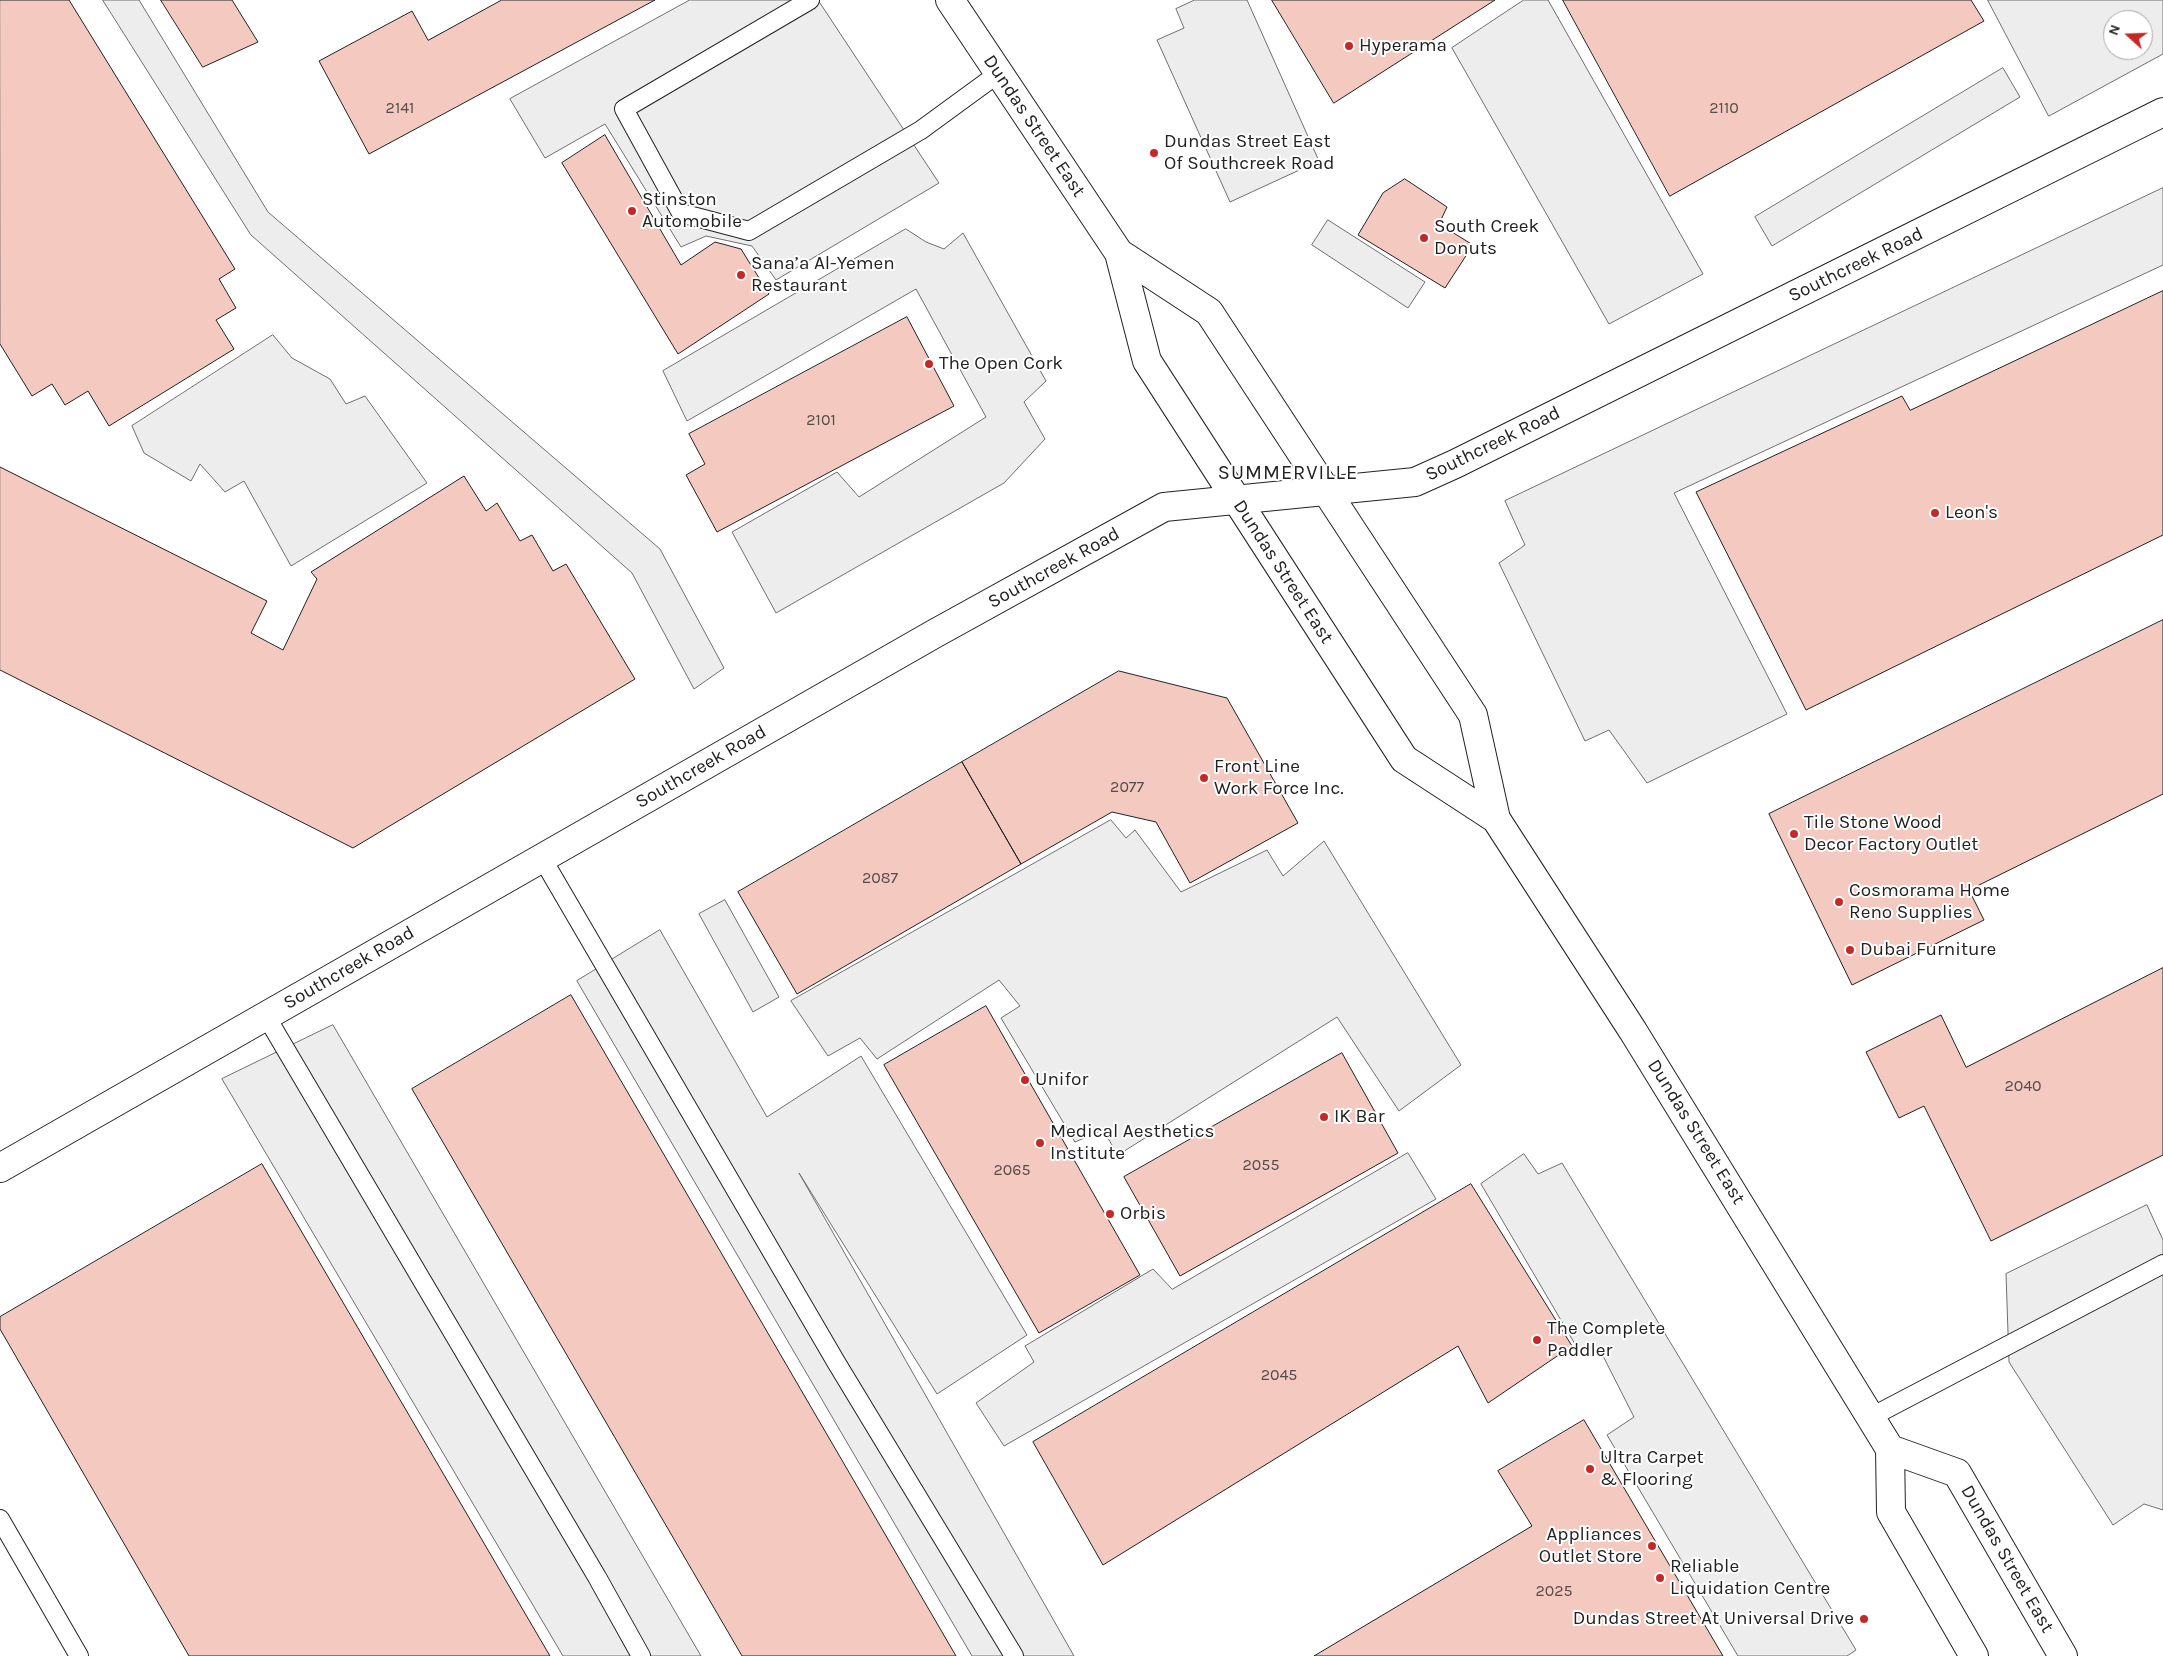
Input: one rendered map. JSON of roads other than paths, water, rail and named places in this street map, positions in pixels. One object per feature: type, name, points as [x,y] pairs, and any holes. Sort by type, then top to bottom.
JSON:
[{"type":"main road","name":"Dundas Street East","points":[[950,0],[1119,252],[1147,361],[1404,759],[1496,819]]},
{"type":"main road","name":"Southcreek Road","points":[[0,1168],[934,634],[1164,507],[1415,482],[1456,464],[2163,112]]},
{"type":"main road","name":"Dundas Street East","points":[[1119,252],[1209,312],[1473,715],[1496,819],[1633,1031],[1890,1449],[1957,1473],[2064,1656]]},
{"type":"main road","points":[[1890,1449],[1891,1512],[1974,1656]]},
{"type":"lane","points":[[810,0],[624,109],[682,213],[749,231],[921,130],[999,74]]},
{"type":"lane","points":[[542,858],[831,1354],[1014,1656]]},
{"type":"lane","points":[[266,1016],[597,1577],[640,1656]]},
{"type":"lane","points":[[1870,1417],[2163,1264]]},
{"type":"lane","points":[[0,1519],[79,1656]]},
{"type":"place","name":"Hyperama","points":[[1349,46]]},
{"type":"place","name":"Dundas Street East Of Southcreek Road","points":[[1154,153]]},
{"type":"place","name":"Stinston Automobile","points":[[632,211]]},
{"type":"place","name":"South Creek Donuts","points":[[1424,238]]},
{"type":"place","name":"Sana’a Al-Yemen Restaurant","points":[[741,275]]},
{"type":"place","name":"The Open Cork","points":[[929,364]]},
{"type":"place","name":"Leon's","points":[[1935,513]]},
{"type":"place","name":"Front Line Work Force Inc.","points":[[1204,778]]},
{"type":"place","name":"Tile Stone Wood Decor Factory Outlet","points":[[1794,834]]},
{"type":"place","name":"Cosmorama Home Reno Supplies","points":[[1839,902]]},
{"type":"place","name":"Dubai Furniture","points":[[1850,950]]},
{"type":"place","name":"Unifor","points":[[1025,1080]]},
{"type":"place","name":"IK Bar","points":[[1324,1117]]},
{"type":"place","name":"Medical Aesthetics Institute","points":[[1040,1143]]},
{"type":"place","name":"Orbis","points":[[1110,1214]]},
{"type":"place","name":"The Complete Paddler","points":[[1537,1340]]},
{"type":"place","name":"Ultra Carpet & Flooring","points":[[1590,1469]]},
{"type":"place","name":"Appliances Outlet Store","points":[[1652,1546]]},
{"type":"place","name":"Reliable Liquidation Centre","points":[[1660,1578]]},
{"type":"place","name":"Dundas Street At Universal Drive","points":[[1864,1619]]},
{"type":"district","name":"SUMMERVILLE","points":[[1288,473]]}]
